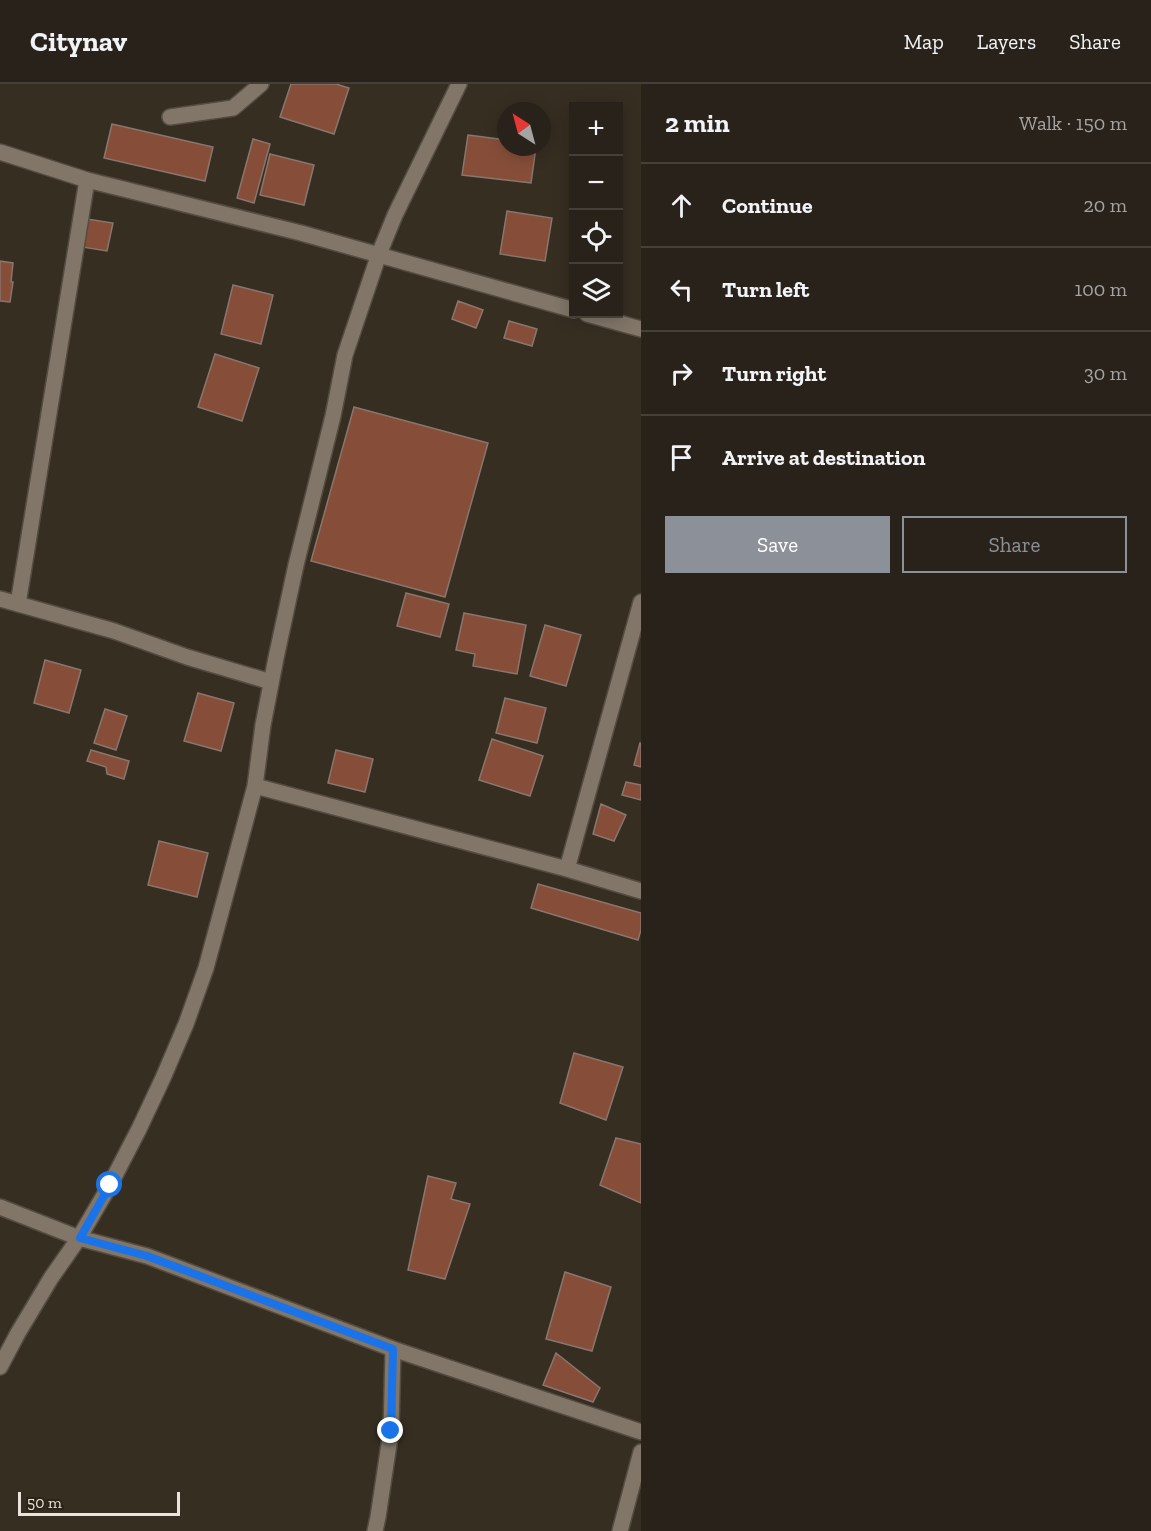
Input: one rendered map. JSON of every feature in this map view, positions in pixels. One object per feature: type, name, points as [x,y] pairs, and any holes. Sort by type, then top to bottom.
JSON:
[{"type":"street","points":[[170,117],[233,108],[261,84]]},
{"type":"street","points":[[0,1367],[4,1352],[51,1278],[80,1238],[140,1129],[186,1024],[206,968],[255,786],[271,682],[345,355],[379,254],[395,215],[459,84]]},
{"type":"street","points":[[0,152],[87,180],[379,254],[569,309]]},
{"type":"street","points":[[18,604],[87,180]]},
{"type":"street","points":[[601,318],[641,329]]},
{"type":"street","points":[[0,599],[114,631],[187,657],[271,682]]},
{"type":"street","points":[[567,869],[641,602]]},
{"type":"street","points":[[255,786],[567,869],[641,891]]},
{"type":"street","points":[[0,1207],[80,1238],[147,1256],[393,1349],[641,1432]]},
{"type":"street","points":[[375,1531],[391,1431],[393,1349]]},
{"type":"street","points":[[620,1531],[641,1452]]},
{"type":"building","points":[[291,84],[336,84],[349,88],[334,134],[280,117]]},
{"type":"building","points":[[112,124],[213,147],[205,181],[104,158]]},
{"type":"building","points":[[468,135],[497,139],[497,156],[535,156],[531,183],[462,175]]},
{"type":"building","points":[[253,139],[270,144],[254,203],[237,198]]},
{"type":"building","points":[[270,154],[314,165],[304,205],[260,195]]},
{"type":"building","points":[[507,211],[552,218],[545,261],[500,254]]},
{"type":"building","points":[[87,219],[113,223],[107,251],[82,247]]},
{"type":"building","points":[[0,261],[13,263],[10,302],[0,301]]},
{"type":"building","points":[[233,285],[273,295],[261,344],[221,334]]},
{"type":"building","points":[[458,301],[483,310],[476,328],[452,319]]},
{"type":"building","points":[[509,321],[537,329],[532,346],[504,338]]},
{"type":"building","points":[[215,354],[259,368],[242,421],[198,407]]},
{"type":"building","points":[[354,407],[488,443],[445,597],[311,561]]},
{"type":"building","points":[[406,593],[449,604],[440,637],[397,626]]},
{"type":"building","points":[[464,613],[526,625],[517,674],[473,666],[475,654],[456,650]]},
{"type":"building","points":[[545,625],[581,635],[566,686],[530,676]]},
{"type":"building","points":[[45,660],[81,670],[69,713],[34,703]]},
{"type":"building","points":[[198,693],[234,703],[221,751],[184,741]]},
{"type":"building","points":[[505,698],[546,708],[537,743],[496,733]]},
{"type":"building","points":[[105,709],[127,716],[116,750],[94,743]]},
{"type":"building","points":[[492,739],[543,756],[530,796],[479,780]]},
{"type":"building","points":[[641,743],[641,767],[634,765]]},
{"type":"building","points":[[91,750],[129,761],[124,779],[107,774],[106,767],[87,761]]},
{"type":"building","points":[[336,750],[373,759],[365,792],[328,783]]},
{"type":"building","points":[[626,782],[641,785],[641,800],[622,795]]},
{"type":"building","points":[[601,804],[626,815],[614,841],[593,834]]},
{"type":"building","points":[[159,841],[208,853],[197,897],[148,885]]},
{"type":"building","points":[[538,884],[641,913],[641,930],[638,940],[531,908]]},
{"type":"building","points":[[574,1053],[623,1067],[606,1120],[560,1103]]},
{"type":"building","points":[[616,1138],[641,1144],[641,1203],[600,1185]]},
{"type":"building","points":[[428,1176],[456,1183],[451,1199],[470,1204],[445,1279],[408,1270]]},
{"type":"building","points":[[565,1272],[611,1287],[592,1351],[546,1339]]},
{"type":"building","points":[[556,1353],[600,1388],[593,1402],[543,1385]]},
{"type":"route","points":[[110,1185],[80,1238],[147,1256],[393,1349],[391,1431]]}]
